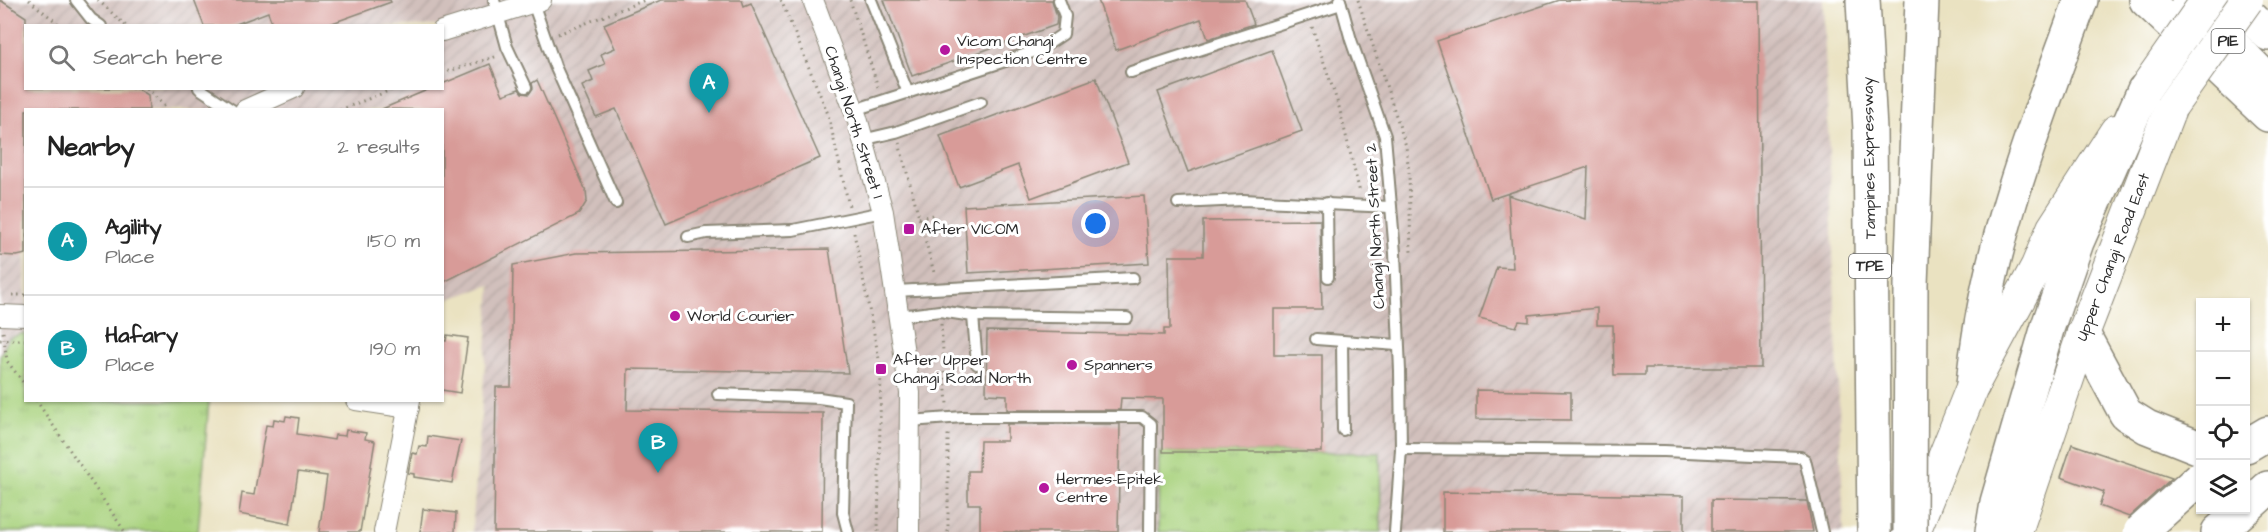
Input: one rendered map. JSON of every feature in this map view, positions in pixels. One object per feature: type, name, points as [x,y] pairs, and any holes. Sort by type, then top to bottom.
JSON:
[{"type":"highway","name":"Tampines Expressway","points":[[1863,0],[1870,130],[1874,532]]},
{"type":"highway","name":"TPE","points":[[1910,532],[1911,284],[1922,0]]},
{"type":"highway","points":[[1973,385],[1983,309],[1997,241],[2081,0]]},
{"type":"highway","points":[[2146,0],[2268,115]]},
{"type":"highway","name":"PIE","points":[[2187,0],[2268,81]]},
{"type":"highway","name":"PIE","points":[[2233,0],[2268,33]]},
{"type":"highway","points":[[1992,532],[1997,502],[2048,326],[2077,242],[2157,99]]},
{"type":"highway","points":[[2083,334],[2126,414],[2167,436],[2196,447]]},
{"type":"highway","points":[[2250,442],[2268,433]]},
{"type":"highway","points":[[2140,532],[2196,482]]},
{"type":"highway","points":[[2250,504],[2268,488]]},
{"type":"highway","points":[[2218,532],[2238,514]]},
{"type":"main road","name":"Upper Changi Road East","points":[[2016,532],[2083,334],[2157,99],[2207,0]]},
{"type":"main road","name":"Upper Changi Road East","points":[[1914,532],[1973,385],[2037,266],[2052,228],[2067,203],[2247,0]]},
{"type":"main road","name":"Upper Changi Road East","points":[[1937,532],[2020,331],[2030,302],[2037,266]]},
{"type":"street","name":"Changi North Street 1","points":[[813,0],[854,110],[883,212],[910,393],[909,532]]},
{"type":"street","points":[[444,30],[495,7],[535,1]]},
{"type":"street","points":[[249,108],[290,90]]},
{"type":"street","points":[[1,315],[24,316]]},
{"type":"street","points":[[383,402],[410,404],[384,532]]},
{"type":"lane","points":[[76,0],[91,19],[98,24]]},
{"type":"lane","points":[[871,0],[908,93]]},
{"type":"lane","points":[[854,110],[1040,50],[1063,34],[1065,16],[1059,0]]},
{"type":"lane","points":[[535,1],[555,66],[616,203]]},
{"type":"lane","points":[[1131,72],[1308,16],[1340,2]]},
{"type":"lane","name":"Changi North Street 2","points":[[1340,2],[1385,136],[1401,449],[1395,532]]},
{"type":"lane","points":[[495,7],[507,47],[526,87]]},
{"type":"lane","points":[[202,90],[229,108]]},
{"type":"lane","points":[[862,140],[896,132],[981,102]]},
{"type":"lane","points":[[1178,203],[1243,200],[1390,207]]},
{"type":"lane","points":[[1327,203],[1328,277]]},
{"type":"lane","points":[[688,237],[706,233],[793,230],[883,212]]},
{"type":"lane","points":[[896,291],[1133,278]]},
{"type":"lane","points":[[899,316],[940,311],[973,316],[1127,318]]},
{"type":"lane","points":[[973,316],[977,364]]},
{"type":"lane","points":[[1316,339],[1397,345]]},
{"type":"lane","points":[[1341,341],[1343,430]]},
{"type":"lane","points":[[718,394],[819,398],[846,402],[843,513],[848,532]]},
{"type":"lane","points":[[910,421],[948,417],[1142,417],[1151,424],[1150,532]]},
{"type":"lane","points":[[1401,449],[1664,452],[1800,458],[1806,460],[1822,532]]},
{"type":"path","points":[[29,0],[59,24]]},
{"type":"path","points":[[98,0],[124,24]]},
{"type":"path","points":[[781,0],[828,114],[852,219],[881,369],[878,532]]},
{"type":"path","points":[[850,0],[883,101]]},
{"type":"path","points":[[1308,16],[1339,107],[1363,204]]},
{"type":"path","points":[[149,90],[166,108]]},
{"type":"path","points":[[345,108],[391,90]]},
{"type":"path","points":[[896,132],[939,288]]},
{"type":"path","points":[[920,218],[933,215]]},
{"type":"path","points":[[940,311],[948,417],[948,532]]},
{"type":"path","points":[[1,315],[2,341],[7,361],[24,383]]},
{"type":"path","points":[[2,341],[24,340]]},
{"type":"path","points":[[37,402],[125,532]]},
{"type":"shaded area","points":[[0,0],[1823,0],[1844,532],[472,532],[491,285],[444,301],[444,108],[24,108],[24,342],[0,393]]},
{"type":"green space","points":[[24,333],[24,402],[209,402],[198,532],[0,532],[0,356],[9,338]]},
{"type":"green space","points":[[1159,452],[1380,453],[1381,532],[1158,532]]},
{"type":"building","points":[[0,0],[26,17],[26,24],[24,24],[24,90],[140,90],[148,95],[149,108],[24,108],[24,254],[0,255]]},
{"type":"building","points":[[194,0],[390,0],[391,2],[330,24],[272,24],[268,12],[236,24],[203,24]]},
{"type":"building","points":[[661,0],[742,0],[744,6],[751,3],[820,158],[666,224],[616,109],[596,117],[582,86],[593,81],[589,71],[605,64],[601,54],[615,48],[604,24]]},
{"type":"building","name":"Vicom Changi Inspection Centre","points":[[884,0],[1052,0],[1057,17],[1056,25],[912,76]]},
{"type":"building","points":[[1098,0],[1245,0],[1254,24],[1208,39],[1201,19],[1116,50]]},
{"type":"building","points":[[1560,0],[1759,1],[1761,368],[1645,368],[1645,375],[1614,375],[1613,325],[1597,325],[1597,308],[1529,315],[1529,322],[1519,321],[1516,327],[1479,318],[1497,267],[1513,268],[1508,195],[1586,219],[1588,167],[1491,199],[1437,41]]},
{"type":"building","points":[[1272,50],[1302,131],[1188,172],[1158,92]]},
{"type":"building","points":[[490,64],[503,95],[519,89],[522,93],[529,94],[533,88],[532,83],[537,80],[586,191],[587,201],[579,214],[444,282],[444,108],[384,108],[427,90],[444,90],[444,83]]},
{"type":"building","points":[[1096,78],[1128,162],[1031,198],[1018,165],[959,187],[940,136]]},
{"type":"building","points":[[1144,196],[1149,263],[968,273],[964,206]]},
{"type":"building","points":[[1320,220],[1322,309],[1274,309],[1274,355],[1322,355],[1322,452],[1163,452],[1163,399],[1121,398],[1120,410],[1007,410],[1007,395],[986,394],[987,331],[1164,335],[1164,329],[1170,329],[1169,256],[1203,256],[1203,221]]},
{"type":"building","points":[[829,249],[848,373],[628,369],[627,410],[823,413],[822,532],[494,532],[496,387],[511,387],[513,265],[576,253]]},
{"type":"building","points":[[447,335],[468,338],[460,393],[444,390],[444,340],[446,341]]},
{"type":"building","points":[[1476,390],[1571,392],[1571,420],[1476,419]]},
{"type":"building","points":[[286,416],[299,418],[297,434],[334,440],[335,435],[345,436],[346,430],[366,433],[365,439],[375,441],[360,532],[319,532],[327,476],[298,472],[290,524],[239,514],[242,493],[254,495],[266,425],[273,426],[274,419],[285,421]]},
{"type":"building","name":"Hermes-Epitek Centre","points":[[1007,424],[1120,424],[1118,532],[980,532],[980,504],[968,504],[968,471],[979,471],[980,441],[1007,441]]},
{"type":"building","points":[[428,436],[461,441],[452,483],[414,477],[414,474],[408,473],[412,453],[417,454],[419,446],[427,447]]},
{"type":"building","points":[[2072,444],[2172,478],[2129,517],[2099,506],[2104,492],[2061,477]]},
{"type":"building","points":[[1443,492],[1684,496],[1684,532],[1443,532]]},
{"type":"building","points":[[1711,500],[1807,501],[1813,532],[1711,532]]},
{"type":"building","points":[[423,509],[456,513],[455,532],[420,532]]},
{"type":"place","name":"Vicom Changi Inspection Centre","points":[[945,50]]},
{"type":"place","name":"Agility","points":[[709,113]]},
{"type":"place","name":"After VICOM","points":[[909,229]]},
{"type":"place","name":"World Courier","points":[[675,316]]},
{"type":"place","name":"Spanners","points":[[1072,365]]},
{"type":"place","name":"After Upper Changi Road North","points":[[881,369]]},
{"type":"place","name":"Hafary","points":[[658,473]]},
{"type":"place","name":"Hermes-Epitek Centre","points":[[1044,488]]}]
